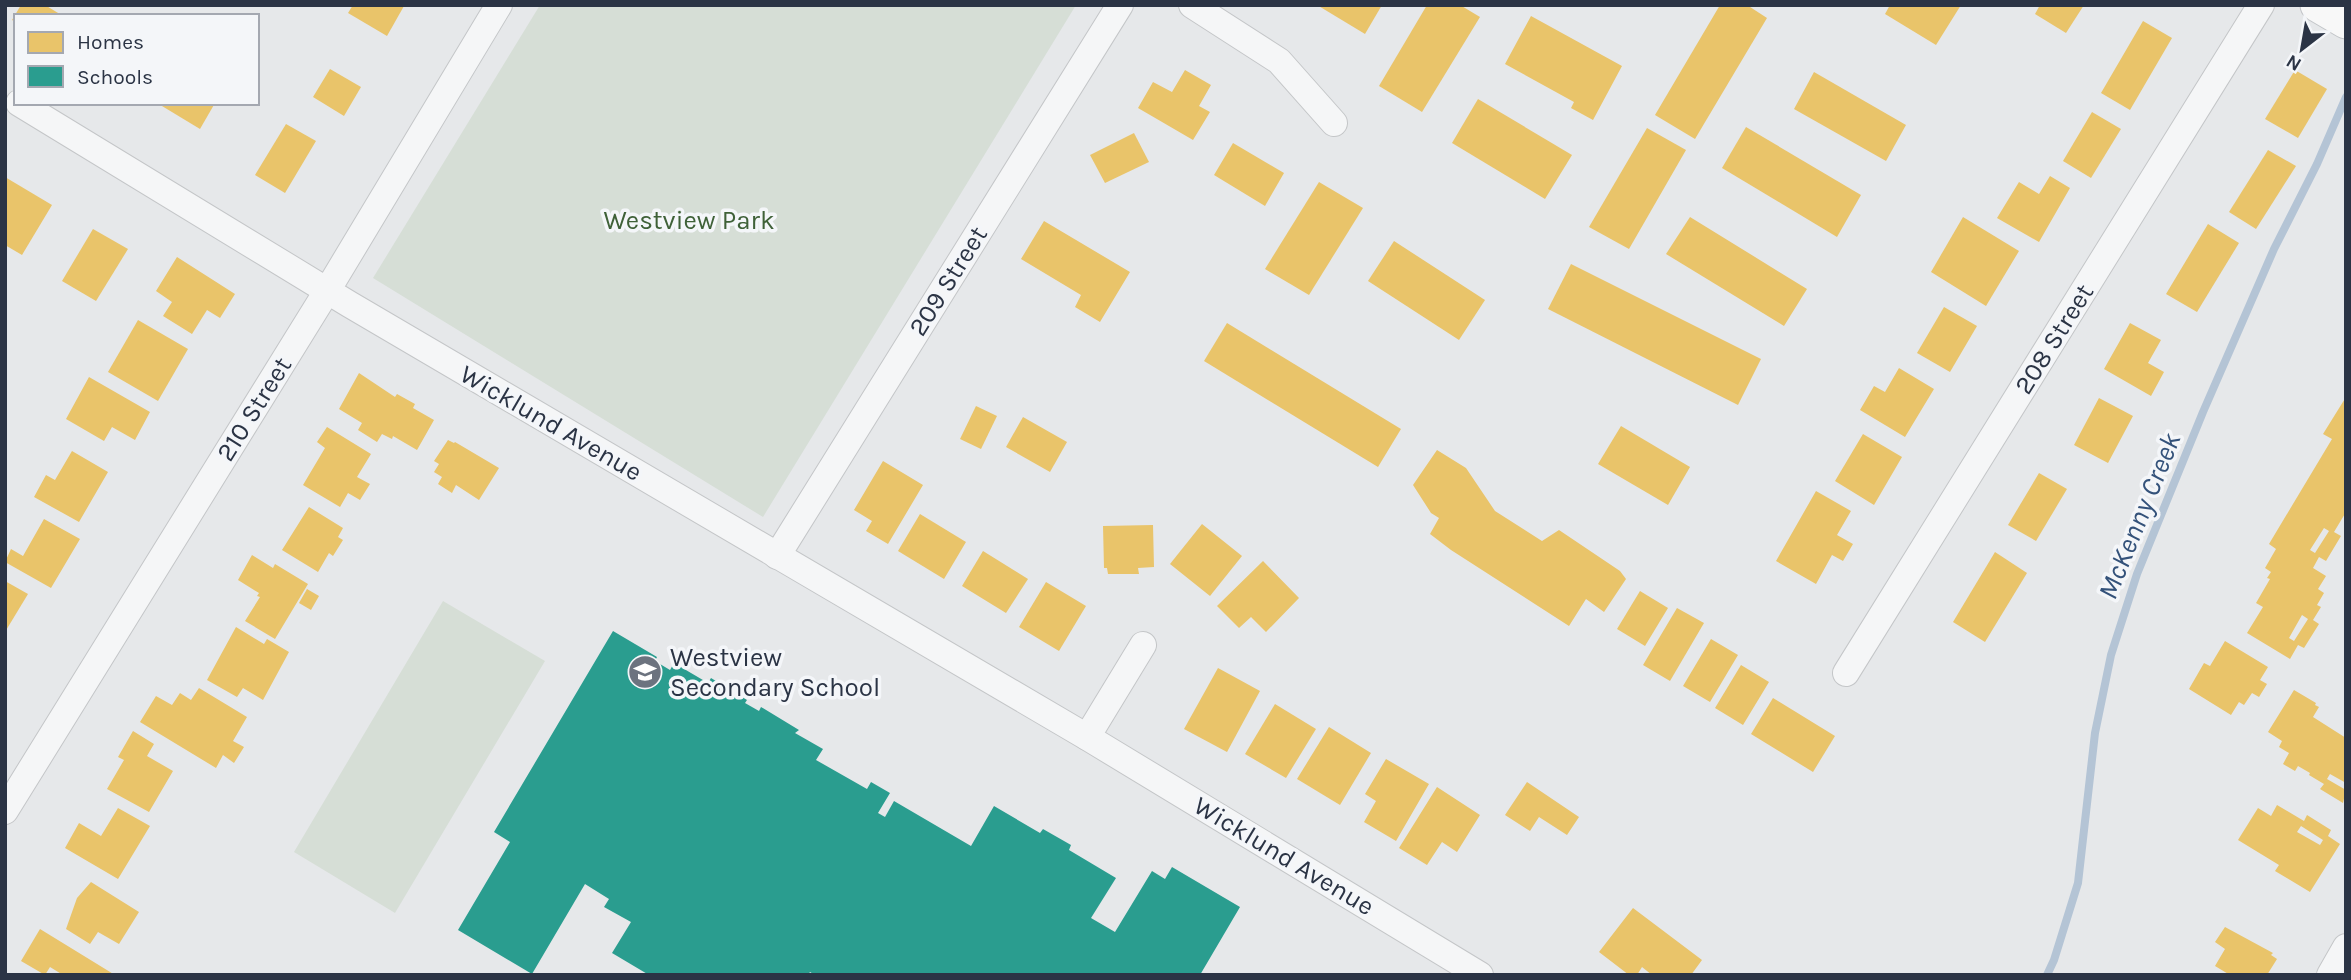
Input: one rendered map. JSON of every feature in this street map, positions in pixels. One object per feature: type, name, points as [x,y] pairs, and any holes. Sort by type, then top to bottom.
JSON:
[{"type":"main road","points":[[2317,5],[2346,22]]},
{"type":"street","name":"210 Street","points":[[5,811],[327,291],[499,5]]},
{"type":"street","name":"209 Street","points":[[777,556],[1120,5]]},
{"type":"street","points":[[1192,5],[1279,61],[1334,123]]},
{"type":"street","name":"208 Street","points":[[1846,673],[2261,5]]},
{"type":"street","name":"Wicklund Avenue","points":[[22,105],[327,291],[1087,737],[1480,975]]},
{"type":"street","points":[[1087,737],[1143,645]]},
{"type":"street","points":[[2330,975],[2346,947]]},
{"type":"green space","name":"Westview Park","points":[[540,5],[1076,5],[763,517],[373,278]]},
{"type":"green space","points":[[443,601],[545,661],[395,913],[294,852]]},
{"type":"building: Homes","points":[[21,5],[45,5],[60,14],[16,14]]},
{"type":"building: Homes","points":[[353,5],[404,6],[387,36],[348,13]]},
{"type":"building: Homes","points":[[1317,5],[1382,5],[1365,34]]},
{"type":"building: Homes","points":[[1427,5],[1460,5],[1480,17],[1422,112],[1379,86]]},
{"type":"building: Homes","points":[[1720,5],[1747,5],[1767,18],[1695,139],[1655,115]]},
{"type":"building: Homes","points":[[1890,5],[1961,5],[1936,45],[1885,14]]},
{"type":"building: Homes","points":[[2040,5],[2084,5],[2066,33],[2035,14]]},
{"type":"building: Homes","points":[[1531,16],[1622,66],[1593,120],[1571,108],[1574,102],[1505,64]]},
{"type":"building: Homes","points":[[2143,21],[2172,38],[2130,110],[2101,93]]},
{"type":"building: Homes","points":[[330,69],[361,87],[344,116],[313,97]]},
{"type":"building: Homes","points":[[1185,70],[1211,85],[1199,106],[1210,112],[1193,140],[1138,108],[1153,82],[1172,92]]},
{"type":"building: Homes","points":[[2295,70],[2327,89],[2298,138],[2265,119]]},
{"type":"building: Homes","points":[[1814,72],[1906,125],[1886,161],[1794,109]]},
{"type":"building: Homes","points":[[1478,99],[1572,155],[1545,199],[1452,143]]},
{"type":"building: Homes","points":[[160,105],[214,105],[200,129]]},
{"type":"building: Homes","points":[[2092,112],[2121,129],[2091,178],[2063,161]]},
{"type":"building: Homes","points":[[286,124],[316,141],[285,193],[255,175]]},
{"type":"building: Homes","points":[[1746,127],[1861,195],[1837,237],[1722,168]]},
{"type":"building: Homes","points":[[1647,128],[1686,150],[1629,249],[1589,227]]},
{"type":"building: Homes","points":[[1134,133],[1149,162],[1105,183],[1090,155]]},
{"type":"building: Homes","points":[[1233,143],[1284,173],[1265,206],[1214,175]]},
{"type":"building: Homes","points":[[2268,150],[2296,166],[2256,229],[2229,212]]},
{"type":"building: Homes","points":[[2050,176],[2070,188],[2039,242],[1997,218],[2019,182],[2039,194]]},
{"type":"building: Homes","points":[[5,177],[52,205],[22,255],[5,245]]},
{"type":"building: Homes","points":[[1319,182],[1363,208],[1309,295],[1265,269]]},
{"type":"building: Homes","points":[[1690,217],[1807,289],[1784,326],[1666,254]]},
{"type":"building: Homes","points":[[1963,217],[2019,251],[1986,306],[1931,272]]},
{"type":"building: Homes","points":[[1044,221],[1130,272],[1100,322],[1075,307],[1081,295],[1021,259]]},
{"type":"building: Homes","points":[[2208,224],[2239,243],[2197,312],[2166,294]]},
{"type":"building: Homes","points":[[93,229],[128,249],[96,301],[62,281]]},
{"type":"building: Homes","points":[[1394,241],[1485,300],[1459,340],[1368,281]]},
{"type":"building: Homes","points":[[177,257],[235,294],[220,318],[207,310],[192,334],[163,316],[172,302],[156,291]]},
{"type":"building: Homes","points":[[1571,264],[1761,359],[1738,405],[1548,309]]},
{"type":"building: Homes","points":[[1944,307],[1977,326],[1950,372],[1917,353]]},
{"type":"building: Homes","points":[[138,320],[188,349],[158,401],[108,372]]},
{"type":"building: Homes","points":[[1227,323],[1401,429],[1378,467],[1204,361]]},
{"type":"building: Homes","points":[[2130,323],[2161,340],[2148,363],[2164,372],[2151,396],[2104,369]]},
{"type":"building: Homes","points":[[1899,368],[1934,389],[1905,437],[1860,410],[1874,386],[1885,392]]},
{"type":"building: Homes","points":[[359,373],[395,397],[397,394],[415,404],[413,408],[434,420],[417,450],[393,436],[392,439],[382,434],[377,442],[358,430],[362,423],[339,409]]},
{"type":"building: Homes","points":[[89,377],[150,412],[135,440],[112,427],[104,441],[66,419]]},
{"type":"building: Homes","points":[[2346,397],[2346,512],[2334,532],[2341,536],[2326,561],[2319,557],[2313,568],[2326,576],[2318,589],[2324,593],[2317,605],[2321,607],[2313,620],[2319,624],[2304,648],[2298,645],[2290,659],[2247,633],[2263,607],[2256,603],[2270,579],[2267,578],[2271,572],[2265,568],[2276,549],[2269,544],[2332,439],[2323,434]],"holes":[[[2324,528],[2329,531],[2315,553],[2310,550]],[[2302,615],[2308,619],[2294,641],[2289,638]]]},
{"type":"building: Homes","points":[[2099,398],[2133,416],[2108,463],[2074,445]]},
{"type":"building: Homes","points":[[976,406],[997,416],[981,449],[960,439]]},
{"type":"building: Homes","points":[[1023,417],[1067,442],[1050,472],[1006,447]]},
{"type":"building: Homes","points":[[1621,426],[1690,467],[1668,505],[1598,464]]},
{"type":"building: Homes","points":[[327,427],[371,454],[357,477],[370,484],[360,500],[348,493],[340,507],[303,485],[325,448],[317,442]]},
{"type":"building: Homes","points":[[1863,434],[1902,457],[1874,505],[1835,481]]},
{"type":"building: Homes","points":[[448,440],[499,468],[479,500],[456,485],[452,493],[438,484],[442,477],[434,472],[439,464],[434,461]]},
{"type":"building: Homes","points":[[1437,450],[1466,468],[1495,511],[1542,541],[1559,530],[1620,571],[1626,579],[1604,612],[1586,599],[1569,626],[1430,534],[1439,518],[1431,513],[1413,485]]},
{"type":"building: Homes","points":[[72,451],[108,472],[79,522],[34,497],[46,475],[55,480]]},
{"type":"building: Homes","points":[[883,461],[923,485],[888,544],[866,531],[872,521],[854,510]]},
{"type":"building: Homes","points":[[2039,473],[2067,489],[2036,541],[2008,525]]},
{"type":"building: Homes","points":[[1816,491],[1851,511],[1837,535],[1853,544],[1843,561],[1832,555],[1816,584],[1776,561]]},
{"type":"building: Homes","points":[[309,507],[343,528],[338,537],[343,540],[333,556],[329,553],[318,572],[282,550]]},
{"type":"building: Homes","points":[[920,514],[966,542],[944,579],[898,551]]},
{"type":"building: Homes","points":[[44,519],[80,539],[51,588],[5,562],[11,549],[23,556]]},
{"type":"building: Homes","points":[[1202,524],[1242,556],[1210,596],[1170,564]]},
{"type":"building: Homes","points":[[1153,525],[1154,567],[1138,568],[1139,574],[1108,574],[1107,568],[1104,568],[1103,526]]},
{"type":"building: Homes","points":[[983,551],[1028,579],[1006,613],[962,586]]},
{"type":"building: Homes","points":[[1995,552],[2027,573],[1985,642],[1953,622]]},
{"type":"building: Homes","points":[[252,555],[273,568],[275,564],[308,584],[275,639],[245,621],[260,597],[257,596],[259,593],[238,580]]},
{"type":"building: Homes","points":[[1263,561],[1299,598],[1266,632],[1251,617],[1239,628],[1217,606]]},
{"type":"building: Homes","points":[[5,581],[28,594],[5,632]]},
{"type":"building: Homes","points":[[1046,582],[1086,606],[1059,651],[1019,627]]},
{"type":"building: Homes","points":[[307,589],[319,596],[311,610],[299,603]]},
{"type":"building: Homes","points":[[1640,591],[1668,608],[1645,646],[1617,629]]},
{"type":"building: Homes","points":[[1677,608],[1704,623],[1670,681],[1643,665]]},
{"type":"building: Homes","points":[[236,627],[264,644],[267,639],[289,652],[263,700],[243,688],[237,697],[207,680]]},
{"type":"building: Homes","points":[[1711,639],[1738,655],[1710,702],[1683,686]]},
{"type":"building: Homes","points":[[2225,641],[2268,667],[2260,680],[2267,684],[2259,697],[2252,693],[2244,705],[2239,702],[2231,715],[2189,689],[2204,663],[2210,666]]},
{"type":"building: Homes","points":[[1741,665],[1769,682],[1743,725],[1715,708]]},
{"type":"building: Homes","points":[[1218,668],[1260,691],[1227,752],[1184,729]]},
{"type":"building: Homes","points":[[199,688],[247,717],[233,741],[244,747],[234,763],[223,755],[216,768],[140,722],[156,696],[172,705],[180,693],[191,700]]},
{"type":"building: Homes","points":[[2294,690],[2319,707],[2313,717],[2346,738],[2346,783],[2330,774],[2327,779],[2346,790],[2343,803],[2320,789],[2324,784],[2309,775],[2310,773],[2298,766],[2295,771],[2283,764],[2289,753],[2279,747],[2282,741],[2268,732]]},
{"type":"building: Homes","points":[[1773,698],[1835,736],[1813,772],[1751,734]]},
{"type":"building: Homes","points":[[1275,704],[1316,729],[1286,778],[1245,754]]},
{"type":"building: Homes","points":[[1329,727],[1371,753],[1340,805],[1297,779]]},
{"type":"building: Homes","points":[[133,731],[154,744],[147,756],[173,771],[149,812],[107,789],[124,760],[118,757]]},
{"type":"building: Homes","points":[[1386,759],[1429,784],[1396,841],[1364,822],[1376,801],[1365,794]]},
{"type":"building: Homes","points":[[1527,782],[1579,817],[1567,835],[1539,817],[1530,831],[1505,815]]},
{"type":"building: Homes","points":[[1437,787],[1480,815],[1457,852],[1442,842],[1427,865],[1399,848]]},
{"type":"building: Homes","points":[[2277,805],[2304,821],[2307,815],[2331,830],[2328,836],[2340,844],[2310,892],[2275,871],[2279,865],[2238,840],[2258,808],[2271,816]],"holes":[[[2301,826],[2323,840],[2320,845],[2297,832]]]},
{"type":"building: Homes","points":[[118,808],[150,826],[118,879],[65,848],[79,823],[101,836]]},
{"type":"building: Homes","points":[[91,882],[139,912],[119,944],[98,932],[90,944],[66,929],[77,898]]},
{"type":"building: Homes","points":[[1633,908],[1702,960],[1691,975],[1652,975],[1642,967],[1637,975],[1629,975],[1599,952]]},
{"type":"building: Homes","points":[[2225,927],[2273,953],[2271,955],[2277,959],[2267,975],[2230,975],[2215,966],[2225,949],[2215,942]]},
{"type":"building: Homes","points":[[40,929],[115,975],[63,975],[50,967],[45,975],[21,961]]},
{"type":"building: Schools","points":[[613,631],[657,657],[655,661],[670,670],[674,663],[708,683],[711,678],[747,700],[745,703],[759,711],[761,707],[799,730],[795,733],[823,749],[816,760],[867,789],[871,782],[890,793],[878,813],[885,817],[894,801],[971,846],[994,806],[1040,833],[1043,829],[1071,845],[1069,850],[1116,878],[1091,918],[1115,932],[1152,871],[1165,879],[1172,867],[1240,907],[1200,975],[815,975],[810,972],[808,975],[649,975],[612,953],[631,922],[604,907],[609,899],[585,884],[532,974],[458,930],[510,842],[494,832]]},
{"type":"waterway","name":"McKenny Creek","points":[[2047,975],[2078,883],[2095,733],[2111,655],[2137,574],[2203,412],[2274,249],[2317,164],[2346,97]]},
{"type":"place","name":"Westview Secondary School","points":[[645,672]]}]
